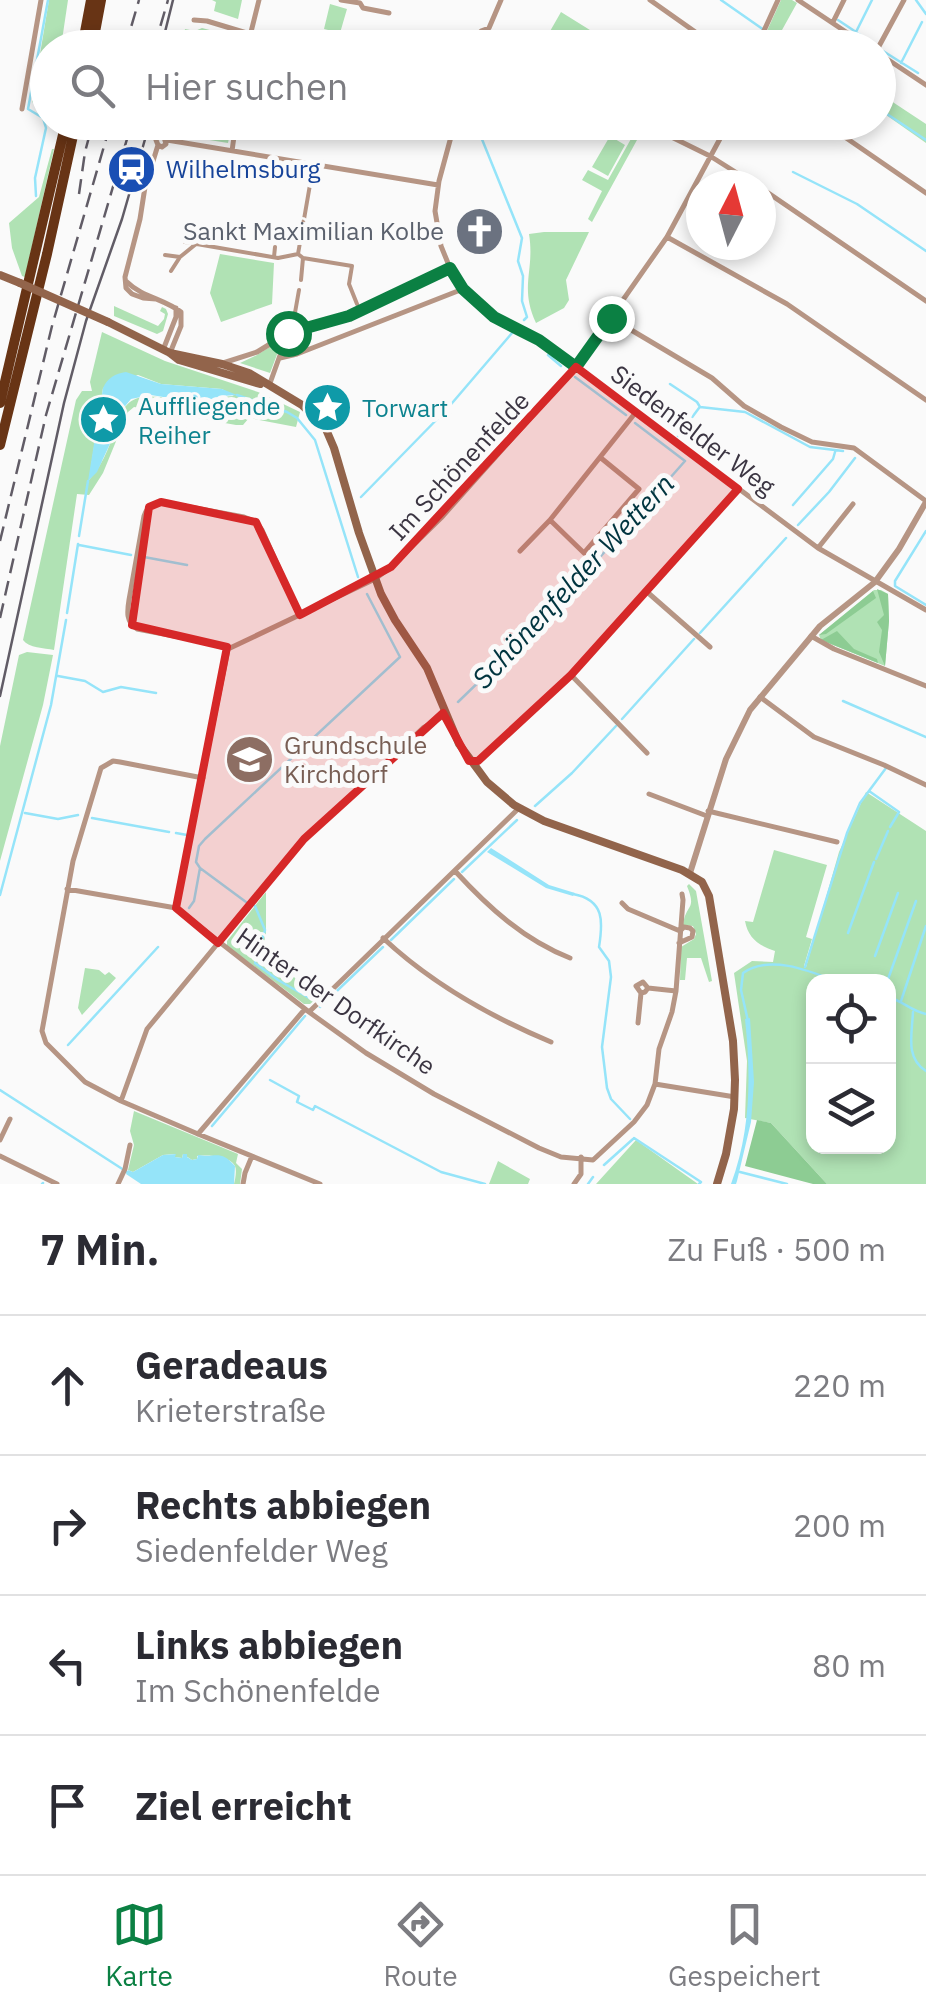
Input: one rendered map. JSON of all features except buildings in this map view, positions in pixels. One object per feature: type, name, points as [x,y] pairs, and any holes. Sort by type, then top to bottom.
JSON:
[{"type":"highway","points":[[85,30],[91,0]]},
{"type":"highway","points":[[95,30],[101,0]]},
{"type":"highway","points":[[0,403],[62,140]]},
{"type":"highway","points":[[0,445],[72,140]]},
{"type":"main road","points":[[3,275],[108,322],[179,360],[269,386]]},
{"type":"main road","points":[[166,351],[249,373],[302,404],[325,427],[388,607],[427,668],[455,738],[472,766],[498,793],[558,827],[690,873],[704,884],[733,1040],[735,1097],[717,1184]]},
{"type":"street","points":[[36,30],[41,0]]},
{"type":"street","points":[[251,30],[259,0]]},
{"type":"street","points":[[341,0],[360,2],[363,8],[389,13]]},
{"type":"street","points":[[482,30],[489,28],[501,0]]},
{"type":"street","points":[[650,0],[692,30]]},
{"type":"street","points":[[766,30],[778,0]]},
{"type":"street","points":[[798,0],[844,30]]},
{"type":"street","points":[[832,22],[844,0]]},
{"type":"street","points":[[889,30],[904,0]]},
{"type":"street","points":[[194,20],[237,30]]},
{"type":"street","points":[[22,109],[30,63]]},
{"type":"street","points":[[896,64],[924,83],[926,74]]},
{"type":"street","points":[[166,351],[176,308],[136,290],[125,280],[145,186],[158,146],[164,146],[166,140],[438,185]]},
{"type":"street","points":[[232,150],[233,140]]},
{"type":"street","name":"Siedenfelder Weg","points":[[450,140],[438,185],[437,230],[450,268],[463,289],[494,317],[539,340],[818,548],[926,610]]},
{"type":"street","points":[[678,140],[732,170]]},
{"type":"street","name":"Im Schönenfelde","points":[[228,649],[376,579],[441,518],[576,367],[667,238],[718,140]]},
{"type":"street","points":[[849,140],[926,193]]},
{"type":"street","points":[[312,173],[304,198],[298,254],[352,266],[349,284],[358,304]]},
{"type":"street","points":[[776,199],[926,300]]},
{"type":"street","points":[[172,271],[180,257],[198,244],[203,235]]},
{"type":"street","points":[[667,238],[787,304],[926,400]]},
{"type":"street","points":[[231,253],[234,240]]},
{"type":"street","points":[[185,242],[276,260],[298,254]]},
{"type":"street","points":[[276,247],[276,260]]},
{"type":"street","points":[[186,252],[194,253]]},
{"type":"street","points":[[165,254],[180,257]]},
{"type":"street","points":[[300,280],[303,258]]},
{"type":"street","points":[[222,364],[258,352],[288,333],[349,316],[450,268]]},
{"type":"street","points":[[280,358],[463,289]]},
{"type":"street","points":[[293,324],[299,290]]},
{"type":"street","points":[[611,318],[712,378],[744,406],[812,442],[848,446],[926,501],[924,511],[874,582],[810,636],[750,710],[733,743],[690,873]]},
{"type":"street","points":[[269,386],[288,333]]},
{"type":"street","points":[[520,551],[550,520],[636,412]]},
{"type":"street","points":[[550,520],[584,553],[639,490],[601,458]]},
{"type":"street","points":[[472,766],[572,675],[738,489]]},
{"type":"street","points":[[176,908],[228,649],[132,626],[127,614],[149,507],[161,502],[250,519],[262,530],[300,614]]},
{"type":"street","points":[[818,548],[853,504]]},
{"type":"street","points":[[646,591],[710,647]]},
{"type":"street","points":[[810,636],[926,686]]},
{"type":"street","points":[[572,675],[647,753]]},
{"type":"street","points":[[760,697],[814,737],[926,785]]},
{"type":"street","points":[[122,1101],[147,1028],[304,839],[423,728],[445,715]]},
{"type":"street","points":[[203,778],[120,762],[106,764],[99,774],[80,834],[42,1031],[46,1043],[85,1082],[320,1184]]},
{"type":"street","points":[[649,794],[708,814],[837,842]]},
{"type":"street","points":[[198,1134],[307,1010],[519,808]]},
{"type":"street","points":[[455,871],[510,924],[570,958]]},
{"type":"street","name":"Hinter der Dorfkirche","points":[[68,889],[176,908],[366,1053],[501,1131],[562,1157],[581,1158]]},
{"type":"street","points":[[574,1184],[581,1174],[581,1158],[593,1160],[634,1122],[655,1084],[659,1049],[676,992],[682,894]]},
{"type":"street","points":[[622,903],[680,930],[688,927],[693,933],[690,938],[678,943]]},
{"type":"street","points":[[383,938],[407,960],[469,1003],[551,1042]]},
{"type":"street","points":[[638,1023],[639,982],[645,982],[648,988],[676,992]]},
{"type":"street","points":[[655,1084],[735,1097]]},
{"type":"street","points":[[0,1140],[10,1119]]},
{"type":"street","points":[[118,1184],[130,1145]]},
{"type":"street","points":[[0,1156],[57,1184]]},
{"type":"street","points":[[243,1184],[252,1156]]},
{"type":"highlighted area","points":[[576,367],[738,489],[571,675],[478,761],[469,761],[443,713],[304,839],[218,943],[176,908],[227,647],[132,625],[149,507],[161,502],[256,522],[300,615],[391,567]]},
{"type":"green space","points":[[49,0],[68,0],[64,30],[44,30]]},
{"type":"green space","points":[[212,0],[242,0],[238,19],[214,11],[216,2]]},
{"type":"green space","points":[[781,0],[797,3],[782,30],[767,30]]},
{"type":"green space","points":[[330,4],[347,9],[341,30],[324,29]]},
{"type":"green space","points":[[561,12],[590,30],[551,30]]},
{"type":"green space","points":[[896,104],[926,124],[926,143],[896,122]]},
{"type":"green space","points":[[608,140],[625,145],[608,176],[592,167]]},
{"type":"green space","points":[[630,140],[637,140],[592,222],[588,219],[602,191],[582,180],[588,170],[608,180]]},
{"type":"green space","points":[[52,149],[25,277],[12,248],[9,223],[39,197]]},
{"type":"green space","points":[[589,232],[566,280],[569,300],[564,308],[536,323],[528,288],[529,234]]},
{"type":"green space","points":[[220,254],[274,263],[272,304],[221,322],[210,293]]},
{"type":"green space","points":[[114,306],[158,326],[165,314],[160,311],[162,307],[166,309],[163,331],[157,334],[114,316]]},
{"type":"green space","points":[[102,332],[165,361],[258,392],[300,412],[296,427],[249,418],[243,425],[236,425],[134,407],[128,412],[103,473],[89,495],[77,494],[54,650],[23,640],[76,400],[82,391],[92,391],[90,382]],"holes":[[[138,375],[161,384],[222,389],[234,396],[196,403],[152,396],[133,400],[125,407],[104,458],[89,480],[103,388]]]},
{"type":"green space","points":[[281,344],[270,373],[240,363],[257,355]]},
{"type":"green space","points":[[877,589],[888,594],[885,666],[879,652],[882,630],[877,622],[884,615]]},
{"type":"green space","points":[[874,590],[888,594],[885,666],[821,640],[819,635]]},
{"type":"green space","points":[[873,591],[876,598],[819,635]]},
{"type":"green space","points":[[837,631],[854,649],[878,663],[821,640]]},
{"type":"green space","points":[[19,655],[53,655],[0,861],[0,746]]},
{"type":"green space","points":[[866,792],[926,831],[926,1184],[827,1184],[771,1123],[745,1118],[747,1061],[734,973],[752,961],[773,962],[775,951],[755,940],[745,921],[753,922],[774,850],[827,865],[806,937],[812,939],[806,967],[839,852]]},
{"type":"green space","points":[[689,884],[696,891],[712,981],[709,982],[701,958],[687,958],[685,980],[680,980],[681,947],[696,934],[693,926],[683,925],[691,904]]},
{"type":"green space","points":[[266,892],[266,949],[316,999],[310,1004],[304,1004],[227,946]]},
{"type":"green space","points":[[85,968],[105,975],[109,972],[116,978],[82,1015],[78,1008]]},
{"type":"green space","points":[[134,1111],[238,1154],[240,1184],[234,1184],[236,1170],[232,1162],[217,1156],[197,1156],[192,1160],[183,1154],[182,1158],[163,1155],[133,1172],[128,1170],[134,1145],[130,1131]]},
{"type":"green space","points":[[757,1120],[771,1123],[827,1184],[813,1184],[745,1166]]},
{"type":"green space","points":[[636,1140],[698,1184],[596,1184]]},
{"type":"green space","points":[[498,1161],[530,1179],[528,1184],[489,1184]]},
{"type":"water","points":[[126,372],[161,384],[222,389],[237,395],[200,403],[151,395],[131,399],[122,410],[97,472],[88,481],[103,388],[112,377]]},
{"type":"water","points":[[491,848],[549,885],[575,893],[573,896],[546,888],[487,852]]},
{"type":"water","points":[[750,1018],[754,1082],[751,1122],[737,1181],[731,1184],[746,1123],[745,1019]]},
{"type":"water","points":[[176,1154],[175,1157],[182,1158],[187,1154],[192,1160],[198,1155],[226,1158],[235,1166],[234,1184],[141,1184],[126,1174],[163,1155]]},
{"type":"waterway","points":[[42,30],[48,0]]},
{"type":"waterway","points":[[721,0],[764,30]]},
{"type":"waterway","points":[[857,30],[872,0]]},
{"type":"waterway","points":[[916,0],[926,14]]},
{"type":"waterway","points":[[838,20],[853,30]]},
{"type":"waterway","points":[[901,63],[922,22]]},
{"type":"waterway","points":[[896,59],[918,73]]},
{"type":"waterway","points":[[30,98],[30,110]]},
{"type":"waterway","points":[[896,120],[926,140]]},
{"type":"waterway","points":[[36,196],[35,178],[43,140]]},
{"type":"waterway","name":"Schönenfelder Wettern","points":[[482,140],[522,238],[518,261],[523,276],[522,301],[527,317],[524,320]]},
{"type":"waterway","points":[[793,172],[857,204],[926,251]]},
{"type":"waterway","points":[[361,497],[447,409],[512,333]]},
{"type":"waterway","name":"Schönenfelder Wettern","points":[[548,355],[561,366]]},
{"type":"waterway","name":"Schönenfelder Wettern","points":[[575,377],[626,415]]},
{"type":"waterway","name":"Schönenfelder Wettern","points":[[670,384],[700,407],[745,412],[810,447],[843,451]]},
{"type":"waterway","points":[[237,395],[287,412],[315,440],[358,577]]},
{"type":"waterway","points":[[678,436],[699,408]]},
{"type":"waterway","name":"Schönenfelder Wettern","points":[[458,702],[554,609],[685,461],[635,423]]},
{"type":"waterway","points":[[793,505],[835,452]]},
{"type":"waterway","points":[[798,525],[855,458]]},
{"type":"waterway","points":[[79,536],[88,481]]},
{"type":"waterway","points":[[926,531],[895,581],[895,586],[926,605]]},
{"type":"waterway","points":[[700,633],[786,538]]},
{"type":"waterway","points":[[67,613],[78,544]]},
{"type":"waterway","points":[[79,545],[131,555]]},
{"type":"waterway","points":[[144,557],[187,565]]},
{"type":"waterway","points":[[189,908],[200,868],[196,862],[199,846],[400,657],[367,594]]},
{"type":"waterway","points":[[0,895],[51,705],[66,620]]},
{"type":"waterway","points":[[622,719],[694,639]]},
{"type":"waterway","points":[[58,676],[85,681],[103,692],[121,687],[156,693]]},
{"type":"waterway","points":[[843,701],[926,737]]},
{"type":"waterway","points":[[535,806],[616,726]]},
{"type":"waterway","points":[[805,967],[847,833],[860,803],[886,768]]},
{"type":"waterway","points":[[869,791],[899,812],[890,827]]},
{"type":"waterway","points":[[25,813],[58,819],[78,815]]},
{"type":"waterway","points":[[92,818],[169,832]]},
{"type":"waterway","points":[[462,872],[517,820]]},
{"type":"waterway","points":[[876,859],[888,831]]},
{"type":"waterway","points":[[176,833],[187,835]]},
{"type":"waterway","points":[[848,933],[874,862]]},
{"type":"waterway","points":[[200,868],[246,902]]},
{"type":"waterway","points":[[391,940],[454,879]]},
{"type":"waterway","points":[[875,956],[898,893]]},
{"type":"waterway","points":[[573,894],[591,901],[600,913],[599,947],[609,961],[611,977],[602,1047],[607,1088],[611,1099],[630,1119]]},
{"type":"waterway","points":[[890,974],[916,901]]},
{"type":"waterway","points":[[255,906],[265,930],[255,963],[311,999]]},
{"type":"waterway","points":[[901,1001],[926,926]]},
{"type":"waterway","points":[[68,1045],[158,947]]},
{"type":"waterway","points":[[320,1007],[383,947]]},
{"type":"waterway","points":[[748,1021],[741,990],[743,973],[754,967],[778,965],[818,974]]},
{"type":"waterway","points":[[896,1000],[926,1014]]},
{"type":"waterway","points":[[913,1012],[912,1052],[926,1071]]},
{"type":"waterway","points":[[212,1126],[305,1016]]},
{"type":"waterway","points":[[270,1080],[299,1096],[297,1102],[313,1110],[315,1106],[441,1172],[485,1184]]},
{"type":"waterway","points":[[0,1090],[127,1172]]},
{"type":"waterway","points":[[634,1138],[699,1184]]},
{"type":"waterway","points":[[604,1165],[633,1139]]},
{"type":"waterway","points":[[740,1172],[787,1184]]},
{"type":"waterway","points":[[588,1184],[593,1177]]},
{"type":"tram line","points":[[166,30],[173,0]]},
{"type":"tram line","points":[[0,696],[64,403],[86,321],[145,140]]},
{"type":"railway","points":[[130,30],[139,0]]},
{"type":"railway","points":[[159,30],[168,0]]},
{"type":"railway","points":[[79,194],[88,140]]},
{"type":"railway","points":[[0,541],[52,326],[106,140]]},
{"type":"railway","points":[[0,618],[46,415],[127,140]]},
{"type":"place","name":"Wilhelmsburg","points":[[131,169]]},
{"type":"place","name":"Sankt Maximilian Kolbe","points":[[479,231]]},
{"type":"place","name":"Torwart","points":[[327,408]]},
{"type":"place","name":"Auffliegende Reiher","points":[[103,420]]},
{"type":"place","name":"Grundschule Kirchdorf","points":[[249,759]]},
{"type":"route","points":[[288,333],[349,316],[450,268],[463,289],[494,317],[539,340],[576,367],[611,318]]}]
